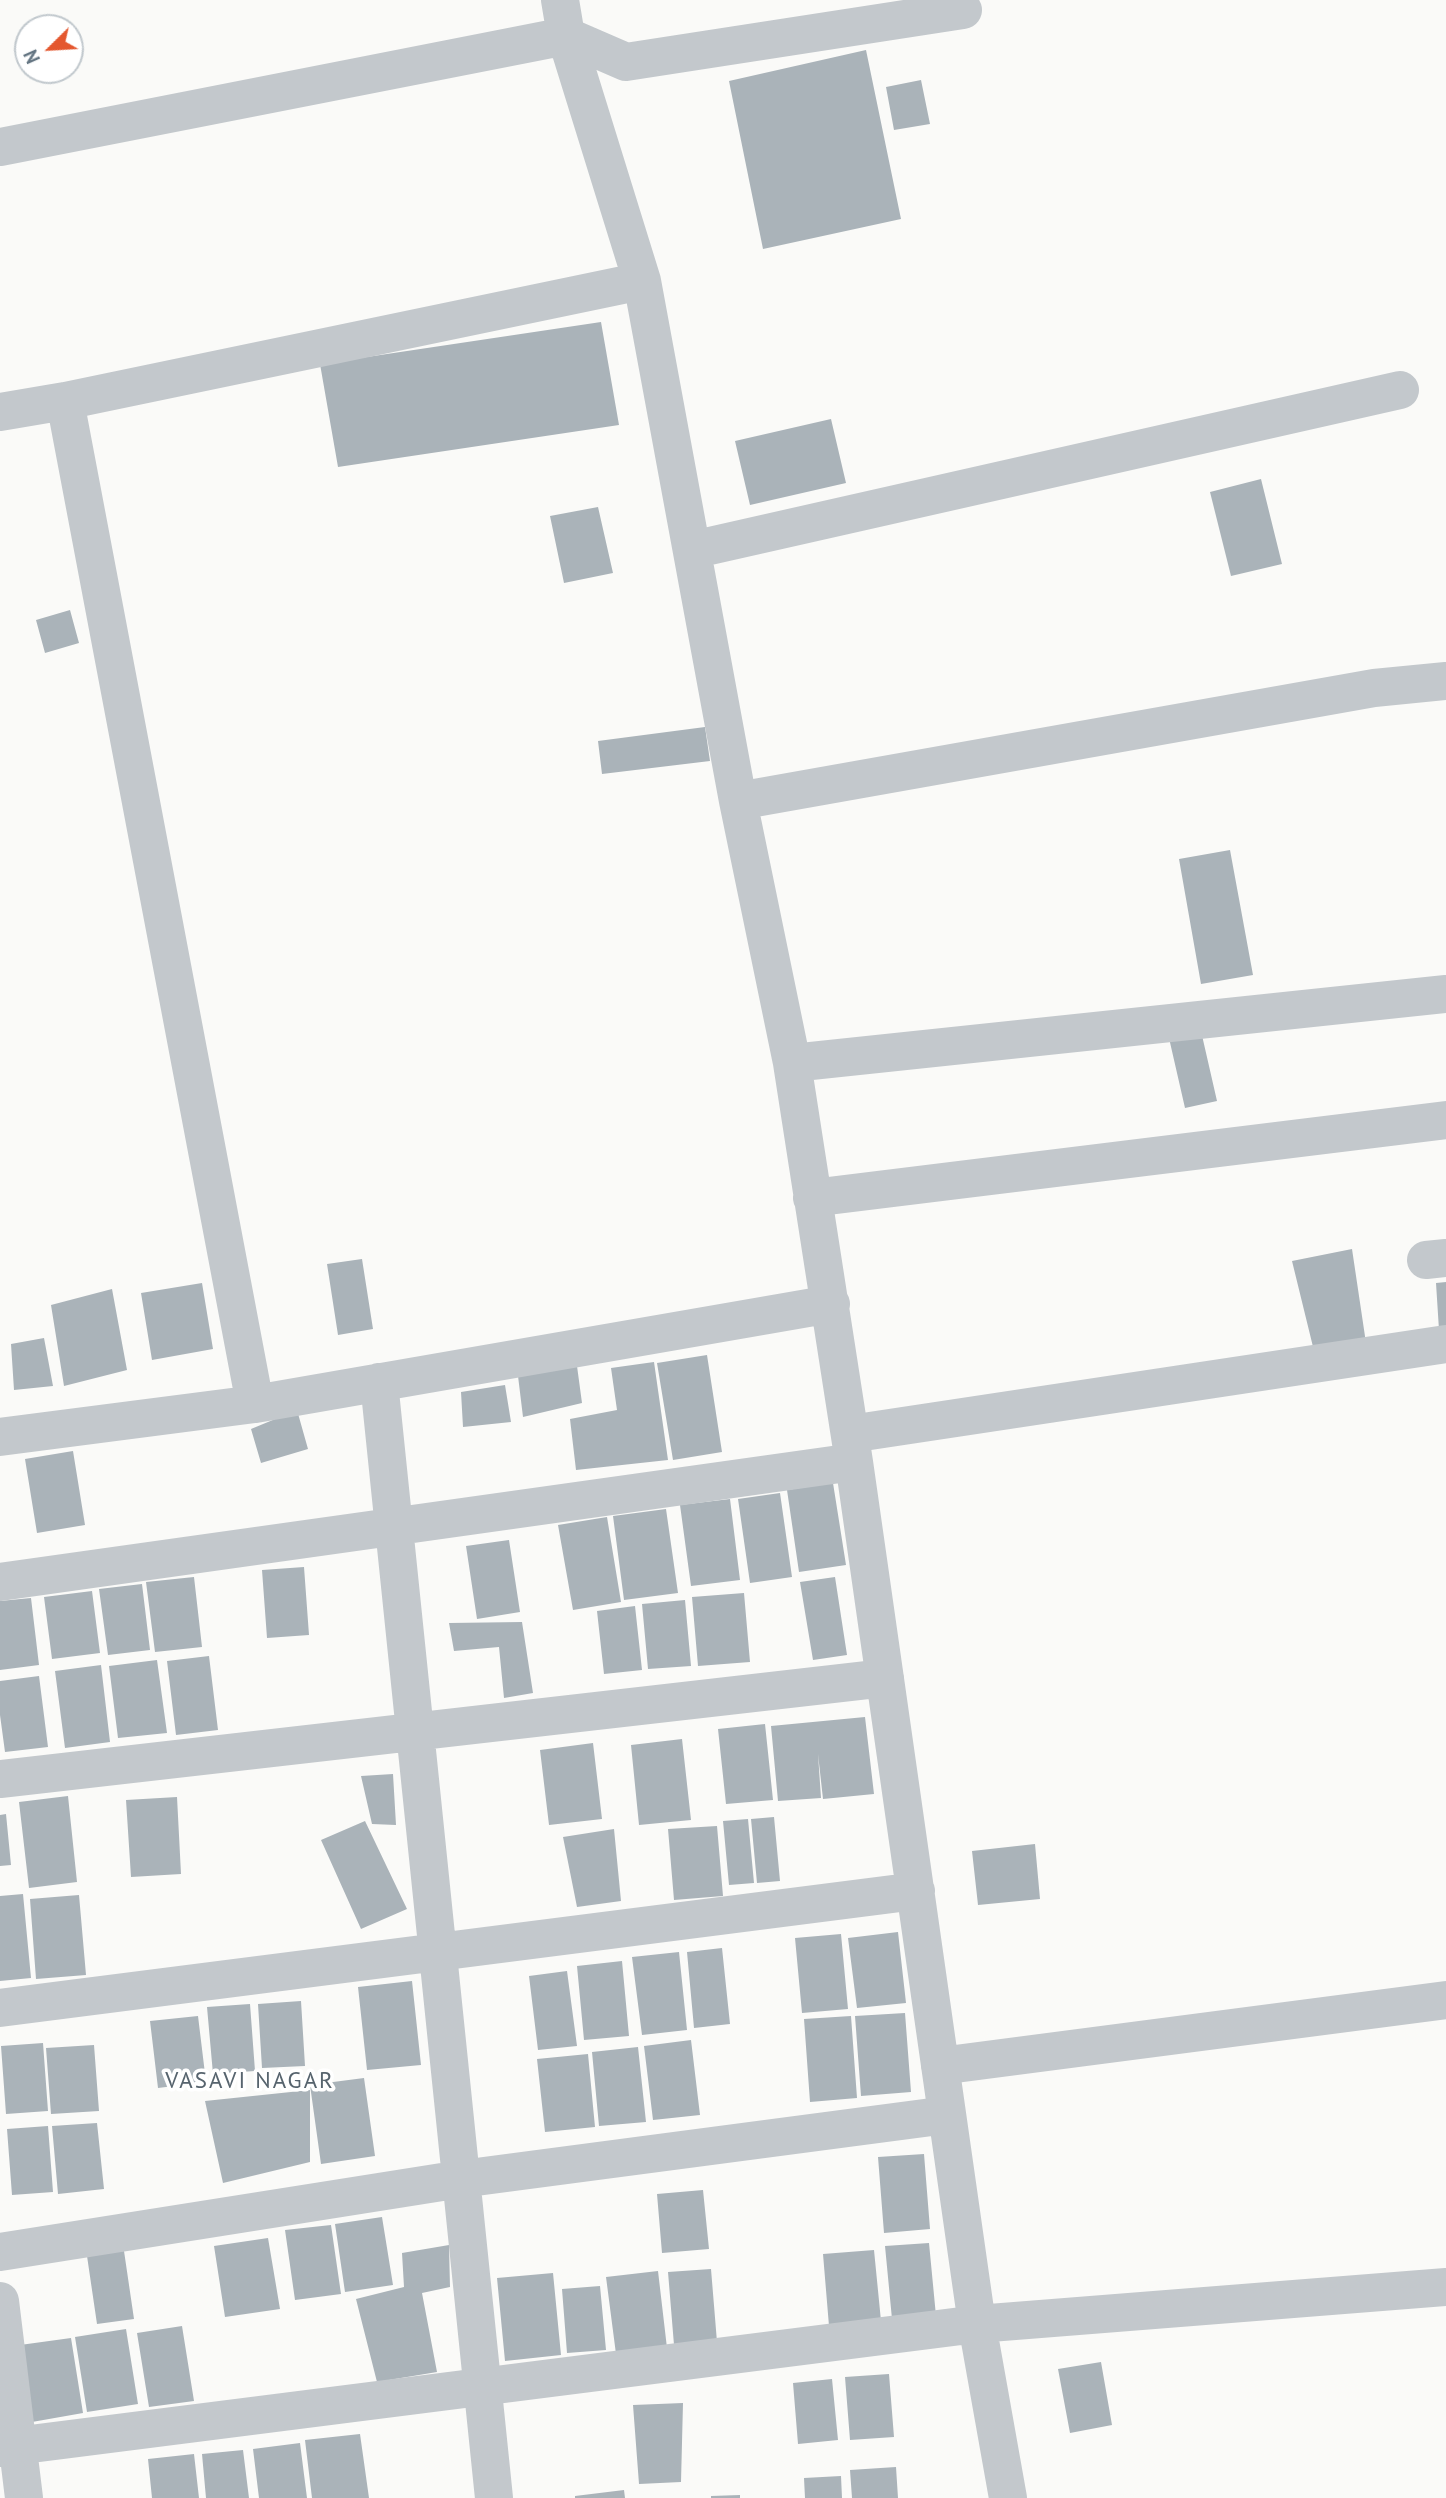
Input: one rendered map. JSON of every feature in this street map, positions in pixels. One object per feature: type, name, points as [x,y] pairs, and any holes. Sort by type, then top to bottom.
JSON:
[{"type":"street","points":[[0,147],[563,18],[626,62],[963,10]]},
{"type":"street","points":[[563,18],[642,281],[738,801],[792,1063],[811,1198],[831,1304],[977,2324],[1007,2498]]},
{"type":"street","points":[[0,412],[65,401],[642,281]]},
{"type":"street","points":[[692,550],[1400,390]]},
{"type":"street","points":[[65,401],[255,1404]]},
{"type":"street","points":[[738,801],[1374,688],[1446,681]]},
{"type":"street","points":[[792,1063],[1446,994]]},
{"type":"street","points":[[811,1198],[1446,1120]]},
{"type":"street","points":[[0,1437],[255,1404],[831,1304]]},
{"type":"street","points":[[0,1582],[394,1527],[1446,1344]]},
{"type":"street","points":[[379,1382],[494,2498]]},
{"type":"street","points":[[0,1779],[885,1678]]},
{"type":"street","points":[[0,2008],[916,1891]]},
{"type":"street","points":[[940,2066],[1446,2000]]},
{"type":"street","points":[[0,2252],[461,2179],[947,2115]]},
{"type":"street","points":[[9,2446],[977,2324],[1446,2287]]},
{"type":"street","points":[[0,2301],[9,2446],[24,2498]]},
{"type":"building","points":[[866,50],[901,219],[763,249],[729,81]]},
{"type":"building","points":[[921,80],[930,124],[894,130],[886,87]]},
{"type":"building","points":[[601,322],[619,425],[338,467],[320,364]]},
{"type":"building","points":[[831,419],[846,483],[750,505],[735,441]]},
{"type":"building","points":[[1261,479],[1282,564],[1231,576],[1210,492]]},
{"type":"building","points":[[598,507],[613,573],[564,583],[550,516]]},
{"type":"building","points":[[70,610],[79,643],[45,653],[36,620]]},
{"type":"building","points":[[705,727],[710,761],[602,774],[598,741]]},
{"type":"building","points":[[1230,850],[1253,975],[1201,984],[1179,859]]},
{"type":"building","points":[[1201,1031],[1217,1101],[1185,1108],[1169,1038]]},
{"type":"building","points":[[1352,1249],[1366,1343],[1315,1355],[1292,1261]]},
{"type":"building","points":[[362,1259],[373,1329],[338,1335],[327,1264]]},
{"type":"building","points":[[1446,1282],[1446,1328],[1439,1330],[1436,1283]]},
{"type":"building","points":[[202,1283],[213,1349],[152,1360],[141,1293]]},
{"type":"building","points":[[112,1289],[127,1370],[64,1386],[51,1305]]},
{"type":"building","points":[[44,1338],[53,1386],[14,1390],[11,1344]]},
{"type":"building","points":[[707,1355],[722,1452],[673,1460],[657,1363]]},
{"type":"building","points":[[654,1362],[668,1460],[576,1470],[570,1419],[617,1410],[611,1368]]},
{"type":"building","points":[[577,1366],[582,1403],[523,1417],[518,1376]]},
{"type":"building","points":[[505,1385],[511,1422],[463,1427],[461,1392]]},
{"type":"building","points":[[297,1410],[308,1449],[261,1463],[251,1429]]},
{"type":"building","points":[[73,1451],[85,1525],[37,1533],[25,1459]]},
{"type":"building","points":[[833,1483],[846,1565],[799,1572],[787,1490]]},
{"type":"building","points":[[780,1493],[792,1577],[750,1583],[738,1499]]},
{"type":"building","points":[[730,1499],[740,1580],[691,1586],[680,1505]]},
{"type":"building","points":[[666,1509],[678,1593],[624,1600],[613,1516]]},
{"type":"building","points":[[607,1517],[621,1602],[573,1610],[558,1525]]},
{"type":"building","points":[[509,1540],[520,1612],[477,1619],[466,1546]]},
{"type":"building","points":[[304,1567],[309,1635],[267,1638],[262,1570]]},
{"type":"building","points":[[194,1577],[202,1647],[155,1652],[146,1582]]},
{"type":"building","points":[[835,1577],[847,1655],[813,1660],[800,1582]]},
{"type":"building","points":[[142,1584],[150,1650],[108,1655],[99,1589]]},
{"type":"building","points":[[92,1591],[100,1653],[52,1659],[44,1597]]},
{"type":"building","points":[[744,1593],[750,1662],[698,1666],[692,1597]]},
{"type":"building","points":[[31,1598],[39,1665],[0,1670],[0,1601]]},
{"type":"building","points":[[685,1600],[691,1666],[648,1669],[642,1604]]},
{"type":"building","points":[[635,1606],[642,1670],[604,1674],[597,1611]]},
{"type":"building","points":[[522,1622],[533,1693],[504,1698],[499,1647],[454,1651],[449,1623]]},
{"type":"building","points":[[209,1656],[218,1730],[176,1735],[167,1661]]},
{"type":"building","points":[[157,1660],[167,1733],[118,1738],[109,1666]]},
{"type":"building","points":[[101,1665],[110,1742],[65,1748],[55,1671]]},
{"type":"building","points":[[39,1676],[48,1747],[5,1752],[0,1715],[0,1681]]},
{"type":"building","points":[[865,1717],[874,1794],[823,1799],[818,1754],[821,1798],[778,1801],[771,1726]]},
{"type":"building","points":[[765,1724],[773,1800],[726,1804],[718,1729]]},
{"type":"building","points":[[682,1739],[691,1820],[639,1825],[631,1745]]},
{"type":"building","points":[[593,1743],[602,1819],[549,1825],[540,1750]]},
{"type":"building","points":[[393,1774],[396,1825],[372,1824],[361,1776]]},
{"type":"building","points":[[68,1796],[77,1882],[29,1888],[19,1802]]},
{"type":"building","points":[[177,1797],[181,1874],[131,1877],[126,1800]]},
{"type":"building","points":[[6,1814],[11,1865],[0,1866],[0,1815]]},
{"type":"building","points":[[774,1817],[780,1881],[757,1883],[751,1819]]},
{"type":"building","points":[[748,1819],[754,1883],[729,1885],[723,1821]]},
{"type":"building","points":[[365,1821],[407,1909],[361,1929],[321,1840]]},
{"type":"building","points":[[717,1826],[723,1896],[674,1900],[668,1829]]},
{"type":"building","points":[[614,1829],[621,1901],[577,1907],[563,1837]]},
{"type":"building","points":[[1035,1844],[1040,1899],[978,1905],[972,1851]]},
{"type":"building","points":[[23,1894],[31,1978],[0,1981],[0,1896]]},
{"type":"building","points":[[79,1895],[86,1975],[36,1979],[30,1899]]},
{"type":"building","points":[[898,1932],[906,2003],[857,2008],[848,1938]]},
{"type":"building","points":[[841,1934],[848,2009],[802,2013],[795,1938]]},
{"type":"building","points":[[722,1948],[730,2024],[694,2028],[687,1952]]},
{"type":"building","points":[[679,1952],[687,2030],[642,2035],[632,1957]]},
{"type":"building","points":[[622,1961],[629,2036],[584,2040],[577,1966]]},
{"type":"building","points":[[567,1971],[577,2046],[538,2050],[529,1976]]},
{"type":"building","points":[[412,1981],[421,2065],[367,2070],[358,1987]]},
{"type":"building","points":[[301,2001],[305,2066],[262,2068],[258,2004]]},
{"type":"building","points":[[250,2004],[255,2071],[213,2074],[207,2007]]},
{"type":"building","points":[[905,2013],[911,2092],[861,2096],[855,2016]]},
{"type":"building","points":[[198,2016],[206,2082],[158,2088],[150,2021]]},
{"type":"building","points":[[851,2016],[857,2098],[810,2102],[804,2019]]},
{"type":"building","points":[[691,2040],[700,2115],[653,2120],[644,2046]]},
{"type":"building","points":[[43,2043],[48,2111],[6,2114],[1,2046]]},
{"type":"building","points":[[94,2045],[99,2111],[51,2114],[46,2048]]},
{"type":"building","points":[[638,2047],[646,2122],[599,2126],[592,2052]]},
{"type":"building","points":[[588,2054],[595,2127],[545,2132],[537,2059]]},
{"type":"building","points":[[364,2078],[375,2156],[321,2164],[310,2085]]},
{"type":"building","points":[[310,2090],[310,2162],[223,2183],[205,2101]]},
{"type":"building","points":[[97,2123],[104,2189],[58,2194],[52,2126]]},
{"type":"building","points":[[48,2126],[53,2192],[12,2195],[7,2129]]},
{"type":"building","points":[[924,2154],[930,2229],[884,2233],[878,2157]]},
{"type":"building","points":[[703,2190],[709,2249],[662,2253],[657,2194]]},
{"type":"building","points":[[382,2217],[393,2285],[345,2292],[335,2224]]},
{"type":"building","points":[[331,2225],[341,2294],[295,2300],[285,2230]]},
{"type":"building","points":[[268,2238],[280,2309],[225,2317],[214,2246]]},
{"type":"building","points":[[929,2243],[936,2316],[892,2319],[885,2246]]},
{"type":"building","points":[[449,2245],[450,2287],[422,2293],[437,2372],[377,2382],[356,2299],[404,2287],[402,2253]]},
{"type":"building","points":[[874,2250],[881,2321],[829,2326],[823,2254]]},
{"type":"building","points":[[124,2251],[134,2319],[97,2324],[87,2256]]},
{"type":"building","points":[[711,2269],[717,2342],[674,2345],[668,2272]]},
{"type":"building","points":[[658,2271],[667,2348],[616,2354],[606,2277]]},
{"type":"building","points":[[553,2273],[561,2355],[505,2361],[497,2278]]},
{"type":"building","points":[[600,2286],[606,2350],[567,2353],[562,2289]]},
{"type":"building","points":[[182,2326],[194,2401],[149,2407],[137,2333]]},
{"type":"building","points":[[126,2329],[138,2404],[87,2412],[75,2337]]},
{"type":"building","points":[[71,2338],[83,2413],[32,2422],[20,2345]]},
{"type":"building","points":[[1101,2362],[1112,2425],[1070,2433],[1058,2369]]},
{"type":"building","points":[[889,2374],[894,2437],[850,2440],[845,2377]]},
{"type":"building","points":[[832,2379],[838,2440],[798,2444],[793,2383]]},
{"type":"building","points":[[683,2403],[681,2482],[639,2484],[633,2405]]},
{"type":"building","points":[[360,2434],[369,2498],[312,2498],[305,2440]]},
{"type":"building","points":[[300,2443],[307,2498],[259,2498],[253,2449]]},
{"type":"building","points":[[243,2450],[249,2498],[206,2498],[202,2454]]},
{"type":"building","points":[[194,2454],[199,2498],[152,2498],[148,2459]]},
{"type":"building","points":[[896,2467],[898,2498],[852,2498],[850,2470]]},
{"type":"building","points":[[841,2476],[842,2498],[805,2498],[804,2478]]},
{"type":"building","points":[[624,2490],[625,2498],[575,2498],[575,2496]]},
{"type":"building","points":[[740,2495],[740,2498],[711,2498],[711,2496]]},
{"type":"district","name":"VASAVI NAGAR","points":[[250,2081]]}]
